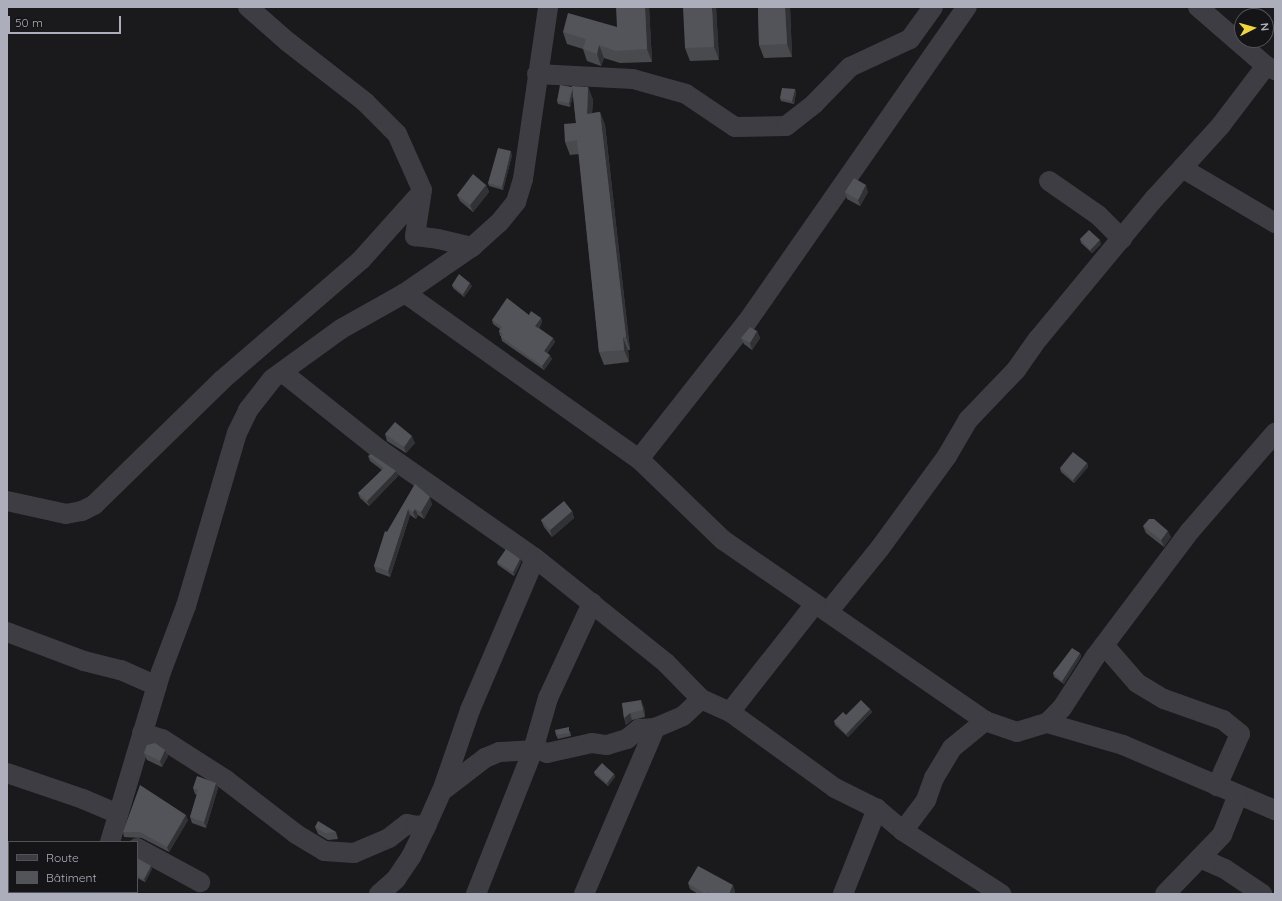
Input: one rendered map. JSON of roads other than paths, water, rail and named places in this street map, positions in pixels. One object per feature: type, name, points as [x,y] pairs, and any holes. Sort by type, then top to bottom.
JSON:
[{"type":"street","points":[[248,7],[288,42],[365,102],[397,134],[422,190],[420,194],[415,236],[438,238],[472,247]]},
{"type":"street","points":[[115,840],[118,814],[142,733],[157,686],[186,606],[237,432],[254,401],[272,379],[341,329],[405,293],[472,247],[499,223],[516,202],[523,179],[537,74],[548,7]]},
{"type":"street","points":[[537,74],[633,79],[686,94],[735,127],[786,126],[814,104],[850,67],[910,39],[933,7]]},
{"type":"street","points":[[639,459],[747,322],[967,7]]},
{"type":"street","points":[[730,712],[821,608],[880,548],[947,456],[968,420],[1016,370],[1038,339],[1122,239],[1182,168],[1271,68],[1198,7]]},
{"type":"street","points":[[1182,168],[1275,223]]},
{"type":"street","points":[[1049,181],[1098,215],[1122,239]]},
{"type":"street","points":[[7,501],[66,514],[82,511],[94,505],[222,380],[361,260],[420,194]]},
{"type":"street","points":[[405,293],[639,459],[723,540],[984,721],[1017,732],[1047,723],[1062,708],[1104,645],[1190,531],[1275,433]]},
{"type":"street","points":[[282,372],[380,450],[535,558],[666,663],[701,699],[730,712],[835,788],[877,809],[903,831],[1001,894]]},
{"type":"street","points":[[378,894],[396,879],[411,857],[442,791],[470,710],[535,558]]},
{"type":"street","points":[[476,894],[534,749],[548,698],[592,603]]},
{"type":"street","points":[[7,632],[84,661],[121,670],[157,686]]},
{"type":"street","points":[[1104,645],[1137,683],[1164,699],[1223,720],[1240,734],[1217,786]]},
{"type":"street","points":[[442,791],[485,758],[499,752],[534,749],[547,753],[592,743],[607,745],[627,739],[639,729],[655,728],[683,716],[701,699]]},
{"type":"street","points":[[903,831],[926,800],[934,778],[952,748],[984,721]]},
{"type":"street","points":[[1047,723],[1123,745],[1238,795],[1272,804]]},
{"type":"street","points":[[584,894],[655,728]]},
{"type":"street","points":[[142,733],[162,739],[226,780],[296,834],[324,851],[354,853],[389,838],[407,824],[417,826],[426,824]]},
{"type":"street","points":[[7,773],[83,799],[118,814]]},
{"type":"street","points":[[1165,894],[1222,834],[1238,795]]},
{"type":"street","points":[[843,894],[877,809]]},
{"type":"street","points":[[138,849],[200,882]]},
{"type":"street","points":[[1200,858],[1225,869],[1262,894]]}]
